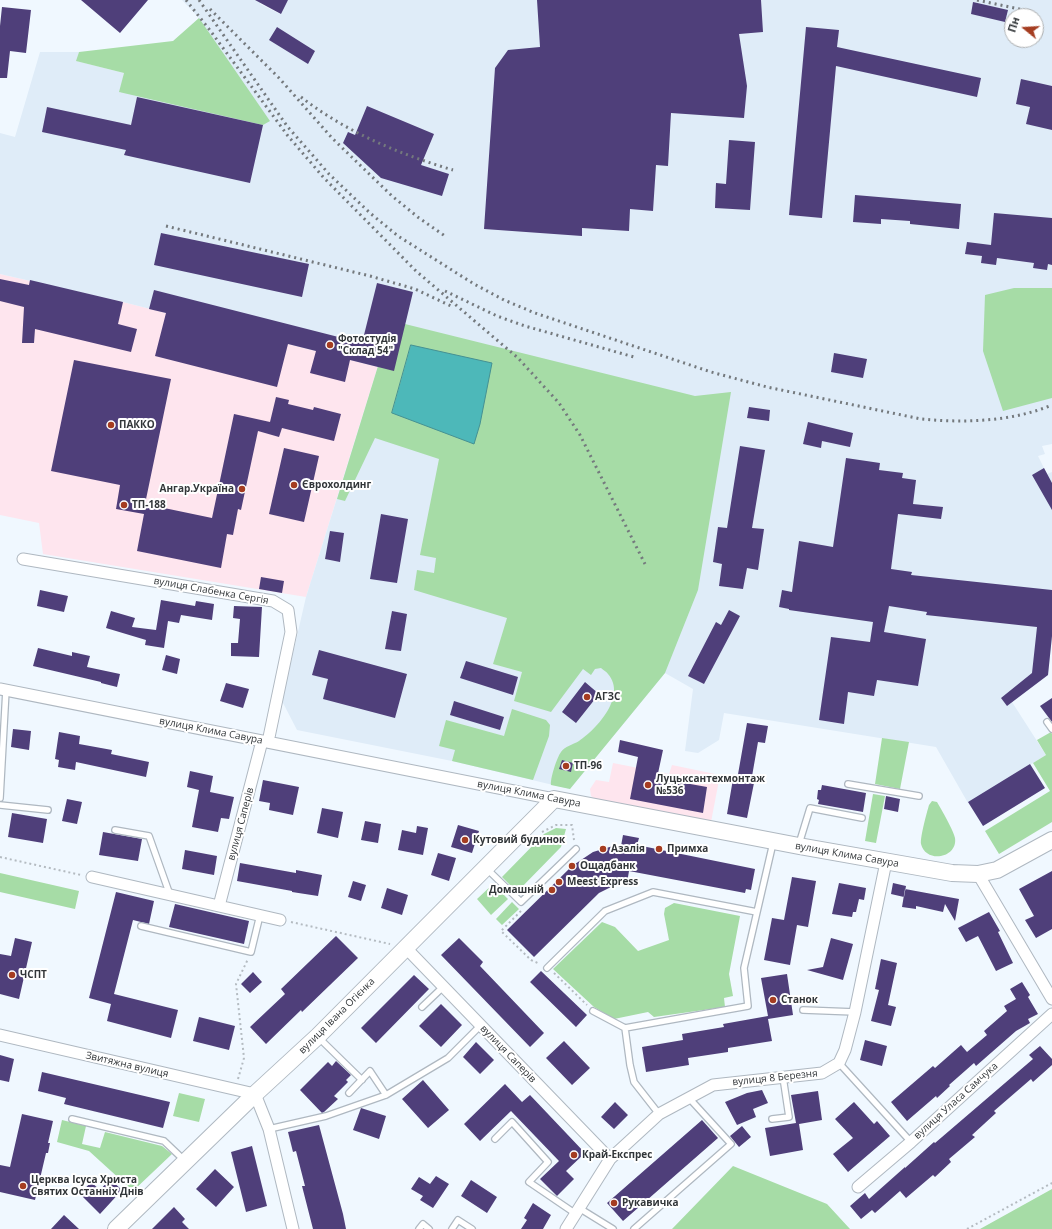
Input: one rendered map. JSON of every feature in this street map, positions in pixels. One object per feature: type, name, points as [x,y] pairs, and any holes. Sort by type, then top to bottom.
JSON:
[{"type":"street","name":"вулиця Слабенка Сергія","points":[[23,559],[273,601],[288,610],[291,632],[265,742]]},
{"type":"street","name":"вулиця Клима Савура","points":[[3,690],[554,799],[798,846],[952,873],[978,874],[997,870],[1052,840]]},
{"type":"street","name":"вулиця Саперів","points":[[219,906],[265,742]]},
{"type":"street","name":"вулиця Івана Огієнка","points":[[116,1229],[255,1094],[318,1036],[554,799]]},
{"type":"street","points":[[838,1063],[845,1050],[855,1012],[886,862]]},
{"type":"street","points":[[978,874],[1052,999]]},
{"type":"street","points":[[92,877],[280,920]]},
{"type":"street","name":"вулиця Саперів","points":[[406,948],[610,1159]]},
{"type":"street","name":"вулиця Уласа Самчука","points":[[858,1187],[911,1142],[1052,1014]]},
{"type":"street","name":"Звитяжна вулиця","points":[[0,1035],[255,1094]]},
{"type":"street","name":"вулиця 8 Березня","points":[[566,1229],[610,1159],[659,1114],[713,1085],[822,1072],[838,1063]]},
{"type":"street","points":[[255,1094],[268,1129],[293,1229]]},
{"type":"lane","points":[[0,798],[3,690]]},
{"type":"lane","points":[[1047,722],[1052,729]]},
{"type":"lane","points":[[848,784],[919,796]]},
{"type":"lane","points":[[0,806],[48,810]]},
{"type":"lane","points":[[798,846],[810,808],[862,818]]},
{"type":"lane","points":[[115,830],[149,836],[170,895]]},
{"type":"lane","points":[[593,1010],[625,1028],[748,1006],[744,968],[774,841]]},
{"type":"lane","points":[[486,868],[521,902],[576,850]]},
{"type":"lane","points":[[547,968],[605,911],[654,892],[756,912]]},
{"type":"lane","points":[[141,926],[251,952],[260,915]]},
{"type":"lane","points":[[422,1007],[443,987]]},
{"type":"lane","points":[[803,1010],[855,1012]]},
{"type":"lane","points":[[268,1129],[326,1116],[386,1095],[448,1058],[481,1026]]},
{"type":"lane","points":[[625,1028],[634,1082],[659,1114]]},
{"type":"lane","points":[[318,1036],[362,1080]]},
{"type":"lane","points":[[838,1063],[911,1142]]},
{"type":"lane","points":[[349,1093],[370,1071],[386,1095]]},
{"type":"lane","points":[[772,1119],[788,1117],[783,1077]]},
{"type":"lane","points":[[634,1229],[730,1144],[688,1098]]},
{"type":"lane","points":[[72,1118],[164,1141],[185,1162]]},
{"type":"lane","points":[[495,1140],[512,1122],[548,1162],[529,1182],[577,1211],[613,1229]]},
{"type":"lane","points":[[452,1229],[458,1220],[472,1229]]},
{"type":"lane","points":[[419,1229],[422,1224],[429,1229]]},
{"type":"path","points":[[0,856],[92,877]]},
{"type":"path","points":[[521,902],[521,911],[501,931],[531,960],[547,968],[593,1010]]},
{"type":"path","points":[[280,920],[406,948]]},
{"type":"path","points":[[235,1090],[244,1058],[236,984],[251,952]]},
{"type":"path","points":[[968,1229],[1052,1183]]},
{"type":"shaded area","points":[[182,0],[262,0],[260,4],[280,14],[288,0],[1052,0],[1052,444],[1042,446],[1045,454],[1038,456],[1047,474],[1052,472],[1052,636],[1048,675],[1012,702],[1046,755],[968,803],[936,747],[724,713],[719,740],[698,753],[685,751],[693,689],[665,673],[570,789],[452,761],[297,730],[282,701],[306,597],[378,367],[123,302],[0,274],[0,133],[15,137],[40,52],[79,52],[77,61],[124,73],[120,93],[199,18]]},
{"type":"shaded area","points":[[0,274],[123,302],[378,366],[306,597],[43,554],[39,523],[0,515]]},
{"type":"shaded area","points":[[613,763],[669,774],[672,765],[720,775],[711,822],[595,799],[591,796],[590,789],[596,780],[609,782]]},
{"type":"green space","points":[[199,18],[270,121],[263,125],[119,92],[124,73],[76,61],[79,52],[173,41]]},
{"type":"green space","points":[[1014,288],[1052,288],[1052,398],[1003,411],[983,351],[985,295]]},
{"type":"green space","points":[[405,324],[695,396],[731,392],[698,590],[665,673],[570,789],[551,785],[559,755],[562,750],[586,736],[601,720],[612,702],[614,692],[613,683],[607,673],[601,668],[595,669],[591,675],[583,669],[551,712],[514,701],[522,672],[493,664],[507,618],[414,590],[417,570],[434,573],[436,558],[420,555],[439,459],[375,438],[345,501],[337,499],[378,366]]},
{"type":"green space","points":[[512,709],[546,720],[550,725],[549,736],[533,780],[452,761],[455,750],[439,746],[446,720],[504,736]]},
{"type":"green space","points":[[1051,732],[1052,822],[999,854],[985,831],[1050,791],[1033,763],[1046,755],[1037,740]]},
{"type":"green space","points":[[882,738],[909,742],[900,789],[875,784]]},
{"type":"green space","points":[[873,794],[885,796],[876,843],[865,841]]},
{"type":"green space","points":[[932,801],[937,802],[950,825],[955,838],[955,845],[952,850],[941,856],[929,854],[924,850],[921,844],[925,819],[929,805]]},
{"type":"green space","points":[[556,828],[566,829],[561,847],[517,892],[502,877],[544,834]]},
{"type":"green space","points":[[0,873],[79,891],[75,909],[0,892]]},
{"type":"green space","points":[[493,884],[508,899],[491,915],[477,899]]},
{"type":"green space","points":[[512,902],[519,909],[502,925],[496,919]]},
{"type":"green space","points":[[674,903],[740,916],[729,974],[733,996],[724,998],[725,1007],[654,1017],[648,1012],[614,1019],[594,1007],[553,969],[602,922],[615,927],[638,951],[669,940],[664,914],[665,908]]},
{"type":"green space","points":[[179,1093],[205,1099],[199,1122],[173,1116]]},
{"type":"green space","points":[[62,1120],[86,1126],[82,1144],[100,1148],[105,1132],[162,1146],[172,1154],[133,1191],[89,1151],[57,1142]]},
{"type":"green space","points":[[733,1166],[827,1204],[850,1229],[672,1229]]},
{"type":"green space","points":[[1052,1189],[1052,1229],[980,1229]]},
{"type":"water","points":[[411,345],[492,363],[480,424],[474,444],[392,413]]},
{"type":"building","points":[[81,0],[148,0],[120,33]]},
{"type":"building","points":[[255,0],[288,0],[281,14]]},
{"type":"building","points":[[537,0],[761,0],[763,32],[739,34],[747,86],[744,118],[671,113],[668,166],[656,165],[653,211],[630,209],[629,231],[582,228],[582,236],[484,229],[495,68],[508,50],[540,47]]},
{"type":"building","points":[[973,2],[1004,9],[1004,22],[971,14]]},
{"type":"building","points":[[2,7],[31,10],[26,53],[10,51],[7,78],[0,78],[0,26]]},
{"type":"building","points":[[277,27],[315,51],[308,64],[269,40]]},
{"type":"building","points":[[806,27],[839,30],[837,47],[981,78],[977,97],[836,66],[822,218],[789,215]]},
{"type":"building","points":[[1021,79],[1052,86],[1052,130],[1026,124],[1030,107],[1016,104]]},
{"type":"building","points":[[137,97],[263,125],[250,183],[124,155],[126,150],[42,132],[47,107],[131,125]]},
{"type":"building","points":[[367,106],[434,134],[421,165],[449,174],[442,196],[381,178],[343,143],[348,132],[355,135]]},
{"type":"building","points":[[729,140],[755,142],[750,210],[715,208],[716,183],[726,184]]},
{"type":"building","points":[[855,195],[961,204],[959,229],[910,224],[910,221],[881,219],[881,224],[853,222]]},
{"type":"building","points":[[994,213],[1052,218],[1052,265],[1048,264],[1047,270],[1033,268],[1034,263],[997,258],[996,265],[981,263],[982,256],[965,254],[967,242],[991,245]]},
{"type":"building","points":[[161,233],[309,264],[302,297],[154,265]]},
{"type":"building","points":[[0,279],[29,285],[30,280],[123,302],[118,324],[137,329],[131,352],[35,329],[34,343],[22,343],[24,307],[0,301]]},
{"type":"building","points":[[377,283],[413,292],[394,371],[350,360],[345,382],[310,373],[316,351],[288,344],[277,387],[155,356],[166,313],[149,309],[154,290],[362,343]]},
{"type":"building","points":[[834,353],[867,359],[863,378],[831,372]]},
{"type":"building","points":[[74,360],[171,379],[145,504],[212,518],[234,414],[270,422],[276,397],[289,400],[288,404],[313,410],[314,407],[341,414],[334,441],[282,428],[279,437],[258,431],[241,510],[238,509],[233,535],[227,534],[221,568],[137,551],[144,514],[116,509],[120,485],[51,471]]},
{"type":"building","points":[[749,407],[770,410],[769,421],[747,418]]},
{"type":"building","points":[[808,422],[853,433],[850,447],[822,441],[821,448],[803,444]]},
{"type":"building","points":[[740,446],[765,450],[752,528],[764,529],[758,570],[747,568],[743,589],[719,586],[722,564],[713,562],[718,527],[727,528]]},
{"type":"building","name":"Єврохолдинг","points":[[284,448],[319,456],[304,522],[269,514]]},
{"type":"building","points":[[846,458],[880,463],[879,470],[903,473],[902,478],[916,480],[913,504],[943,507],[941,519],[898,514],[891,569],[912,572],[911,575],[1052,590],[1052,636],[1048,675],[1007,706],[1001,698],[1032,673],[1037,627],[926,615],[927,612],[889,606],[884,632],[926,639],[918,686],[877,680],[874,696],[848,692],[844,724],[819,720],[831,637],[870,642],[873,622],[789,610],[779,607],[782,590],[792,592],[799,541],[833,547]]},
{"type":"building","points":[[1044,468],[1052,483],[1052,510],[1032,475]]},
{"type":"building","points":[[381,514],[408,519],[397,583],[370,579]]},
{"type":"building","points":[[330,531],[344,533],[340,562],[325,559]]},
{"type":"building","points":[[261,577],[284,581],[282,593],[259,589]]},
{"type":"building","points":[[40,590],[68,596],[64,612],[37,606]]},
{"type":"building","points":[[161,600],[195,606],[196,601],[214,604],[212,620],[181,615],[179,623],[168,621],[164,648],[145,645],[146,640],[106,628],[111,611],[135,618],[132,627],[156,630]]},
{"type":"building","points":[[234,606],[262,607],[259,657],[231,656],[231,643],[238,643],[240,619],[233,618]]},
{"type":"building","points":[[729,610],[740,616],[704,684],[688,676],[716,622],[721,625]]},
{"type":"building","points":[[392,611],[407,614],[401,651],[385,649]]},
{"type":"building","points":[[38,648],[72,656],[72,652],[90,656],[87,667],[120,674],[117,687],[33,666]]},
{"type":"building","points":[[319,650],[407,674],[395,718],[323,699],[328,679],[312,675]]},
{"type":"building","points":[[166,655],[180,659],[177,674],[162,670]]},
{"type":"building","points":[[466,661],[518,677],[513,695],[460,678]]},
{"type":"building","points":[[585,682],[599,694],[576,723],[562,712]]},
{"type":"building","points":[[226,683],[249,689],[243,708],[220,701]]},
{"type":"building","points":[[1052,698],[1052,722],[1040,706]]},
{"type":"building","points":[[454,701],[504,717],[500,730],[450,715]]},
{"type":"building","points":[[747,723],[768,726],[765,743],[758,742],[751,782],[754,783],[747,818],[727,814],[733,779],[737,780]]},
{"type":"building","points":[[13,729],[31,731],[29,750],[11,747]]},
{"type":"building","points":[[59,732],[80,736],[79,744],[112,750],[111,754],[149,762],[146,777],[76,762],[75,770],[58,767],[59,760],[55,759]]},
{"type":"building","points":[[620,740],[663,750],[657,778],[707,787],[703,813],[630,799],[638,757],[618,752]]},
{"type":"building","name":"ТП-96","points":[[562,760],[573,763],[571,772],[559,769]]},
{"type":"building","points":[[1030,764],[1045,788],[983,826],[968,802]]},
{"type":"building","points":[[190,771],[213,776],[210,792],[234,797],[229,819],[221,818],[218,832],[192,827],[199,790],[187,787]]},
{"type":"building","points":[[263,780],[299,787],[293,815],[269,810],[270,803],[259,801]]},
{"type":"building","points":[[822,785],[866,793],[863,812],[818,804],[818,790],[821,790]]},
{"type":"building","points":[[886,796],[900,799],[898,812],[884,809]]},
{"type":"building","points":[[67,799],[82,802],[77,824],[62,821]]},
{"type":"building","points":[[322,808],[343,812],[338,838],[317,833]]},
{"type":"building","points":[[12,813],[47,819],[43,843],[8,837]]},
{"type":"building","points":[[365,821],[381,824],[378,843],[361,840]]},
{"type":"building","points":[[458,825],[479,831],[472,853],[451,847]]},
{"type":"building","points":[[417,826],[428,828],[423,855],[398,850],[402,830],[416,833]]},
{"type":"building","points":[[103,832],[142,839],[138,861],[99,855]]},
{"type":"building","points":[[623,835],[639,838],[637,845],[755,869],[751,890],[746,889],[745,893],[629,871],[627,883],[617,884],[599,893],[534,957],[507,930],[572,866],[593,852],[613,846],[621,846]]},
{"type":"building","points":[[185,850],[217,856],[214,875],[182,869]]},
{"type":"building","points":[[438,853],[456,858],[449,881],[431,875]]},
{"type":"building","points":[[240,863],[296,873],[296,870],[322,875],[318,896],[237,881]]},
{"type":"building","points":[[1052,871],[1052,929],[1036,938],[1025,920],[1034,916],[1019,889]]},
{"type":"building","points":[[792,877],[816,881],[808,927],[797,925],[790,965],[764,960],[772,918],[784,920]]},
{"type":"building","points":[[353,881],[366,885],[361,901],[348,897]]},
{"type":"building","points":[[839,883],[866,888],[864,900],[859,899],[856,912],[853,912],[852,917],[832,914]]},
{"type":"building","points":[[893,883],[906,886],[904,897],[891,894]]},
{"type":"building","points":[[387,888],[408,895],[402,915],[381,908]]},
{"type":"building","points":[[905,889],[959,899],[955,921],[945,904],[943,912],[916,906],[916,909],[902,907]]},
{"type":"building","points":[[116,892],[154,901],[149,924],[133,920],[114,994],[178,1010],[171,1038],[107,1021],[111,1004],[89,998]]},
{"type":"building","points":[[175,904],[249,921],[244,944],[169,927]]},
{"type":"building","points":[[989,912],[1000,931],[998,932],[1013,963],[996,971],[978,936],[966,942],[958,928]]},
{"type":"building","points":[[336,936],[358,958],[302,1012],[301,1010],[266,1044],[250,1027],[285,994],[281,989]]},
{"type":"building","name":"ЧСПТ","points":[[15,938],[32,942],[19,999],[0,994],[0,954],[11,956]]},
{"type":"building","points":[[459,938],[483,962],[480,966],[544,1033],[530,1047],[441,955]]},
{"type":"building","points":[[831,938],[853,944],[843,980],[807,970],[823,967]]},
{"type":"building","points":[[881,959],[897,963],[888,1005],[896,1007],[891,1026],[871,1021],[879,990],[875,989]]},
{"type":"building","points":[[541,971],[587,1015],[576,1027],[530,982]]},
{"type":"building","points":[[253,972],[262,982],[250,993],[241,984]]},
{"type":"building","points":[[787,974],[793,1015],[768,1019],[772,1041],[728,1048],[728,1052],[688,1058],[689,1065],[646,1072],[642,1047],[683,1040],[682,1034],[724,1027],[723,1024],[768,1016],[761,978]]},
{"type":"building","points":[[414,975],[429,989],[376,1043],[361,1028]]},
{"type":"building","points":[[1022,982],[1030,995],[1028,997],[1038,1014],[1028,1019],[1030,1023],[1016,1031],[976,1066],[974,1063],[937,1098],[936,1096],[907,1121],[891,1102],[933,1066],[935,1068],[961,1045],[967,1052],[987,1035],[984,1031],[1007,1011],[1004,1006],[1016,999],[1010,989]]},
{"type":"building","points":[[441,1004],[462,1025],[441,1047],[419,1026]]},
{"type":"building","points":[[199,1017],[235,1026],[229,1050],[193,1041]]},
{"type":"building","points":[[865,1040],[887,1046],[882,1066],[860,1060]]},
{"type":"building","points":[[564,1041],[590,1068],[572,1085],[546,1058]]},
{"type":"building","points":[[476,1042],[494,1060],[480,1074],[463,1057]]},
{"type":"building","points":[[1040,1046],[1052,1059],[1052,1065],[1033,1082],[1031,1079],[994,1111],[996,1113],[972,1135],[975,1137],[949,1159],[951,1162],[935,1177],[933,1175],[906,1198],[900,1191],[875,1213],[872,1210],[861,1219],[850,1206],[865,1193],[869,1199],[1033,1059],[1029,1055]]},
{"type":"building","points":[[0,1055],[14,1059],[9,1082],[0,1080]]},
{"type":"building","points":[[336,1061],[351,1075],[346,1080],[348,1082],[334,1096],[338,1099],[322,1113],[300,1090],[328,1062],[332,1066]]},
{"type":"building","points":[[42,1072],[170,1102],[163,1128],[64,1104],[66,1098],[38,1091]]},
{"type":"building","points":[[423,1080],[449,1110],[428,1128],[402,1099]]},
{"type":"building","points":[[505,1084],[522,1102],[530,1095],[585,1153],[566,1171],[574,1179],[557,1196],[540,1179],[559,1161],[511,1111],[480,1141],[464,1124]]},
{"type":"building","points":[[762,1090],[768,1103],[753,1109],[756,1117],[737,1125],[725,1102],[747,1093]]},
{"type":"building","points":[[818,1091],[822,1120],[799,1124],[803,1150],[770,1156],[765,1128],[796,1123],[791,1095]]},
{"type":"building","points":[[615,1102],[628,1115],[614,1129],[601,1117]]},
{"type":"building","points":[[854,1102],[874,1124],[877,1121],[890,1136],[848,1172],[833,1154],[853,1138],[835,1119]]},
{"type":"building","points":[[361,1108],[386,1116],[379,1139],[353,1130]]},
{"type":"building","points":[[22,1114],[53,1121],[48,1143],[50,1143],[48,1153],[46,1153],[35,1200],[0,1192],[0,1165],[10,1167]]},
{"type":"building","points":[[702,1120],[718,1138],[623,1221],[607,1203]]},
{"type":"building","points":[[319,1125],[346,1229],[313,1229],[302,1186],[305,1186],[296,1151],[293,1152],[288,1132]]},
{"type":"building","points":[[742,1126],[751,1137],[739,1147],[730,1136]]},
{"type":"building","points":[[252,1146],[267,1206],[246,1212],[231,1152]]},
{"type":"building","points":[[215,1169],[234,1187],[216,1207],[196,1189]]},
{"type":"building","points":[[436,1176],[449,1184],[433,1208],[420,1200],[423,1196],[411,1189],[419,1177],[430,1184]]},
{"type":"building","points":[[110,1179],[122,1190],[100,1214],[80,1194],[91,1182],[100,1190]]},
{"type":"building","points":[[471,1180],[497,1197],[487,1213],[461,1196]]},
{"type":"building","points":[[533,1203],[551,1215],[543,1229],[521,1229],[527,1220],[524,1218]]},
{"type":"building","points":[[174,1207],[185,1219],[182,1222],[189,1229],[152,1229]]},
{"type":"building","points":[[64,1215],[79,1229],[51,1229]]},
{"type":"railway","points":[[186,0],[288,136],[324,178],[416,271],[518,358],[559,403],[580,435],[645,564]]},
{"type":"railway","points":[[199,0],[287,126],[329,174],[370,213],[398,236],[474,284],[504,300],[535,313],[711,372],[767,387],[921,419],[954,421],[987,420],[1020,415],[1052,405]]},
{"type":"railway","points":[[977,0],[1015,8]]},
{"type":"railway","points":[[210,9],[279,78],[332,138],[392,196],[419,218],[445,236]]},
{"type":"railway","points":[[301,97],[336,121],[374,141],[413,157],[453,170]]},
{"type":"railway","points":[[166,226],[370,276],[415,289],[451,306]]},
{"type":"railway","points":[[445,291],[497,316],[525,326],[634,357]]},
{"type":"place","name":"Фотостудія \"Склад 54\"","points":[[330,345]]},
{"type":"place","name":"ПАККО","points":[[111,425]]},
{"type":"place","name":"Єврохолдинг","points":[[294,485]]},
{"type":"place","name":"Ангар.Україна","points":[[242,489]]},
{"type":"place","name":"ТП-188","points":[[124,505]]},
{"type":"place","name":"АГЗС","points":[[587,697]]},
{"type":"place","name":"ТП-96","points":[[566,766]]},
{"type":"place","name":"Луцьксантехмонтаж №536","points":[[648,785]]},
{"type":"place","name":"Кутовий будинок","points":[[465,840]]},
{"type":"place","name":"Азалія","points":[[603,849]]},
{"type":"place","name":"Примха","points":[[659,849]]},
{"type":"place","name":"Ощадбанк","points":[[572,866]]},
{"type":"place","name":"Meest Express","points":[[559,882]]},
{"type":"place","name":"Домашній","points":[[552,890]]},
{"type":"place","name":"ЧСПТ","points":[[12,975]]},
{"type":"place","name":"Станок","points":[[773,1000]]},
{"type":"place","name":"Край-Експрес","points":[[574,1155]]},
{"type":"place","name":"Церква Ісуса Христа Святих Останніх Днів","points":[[23,1186]]},
{"type":"place","name":"Рукавичка","points":[[614,1203]]}]
